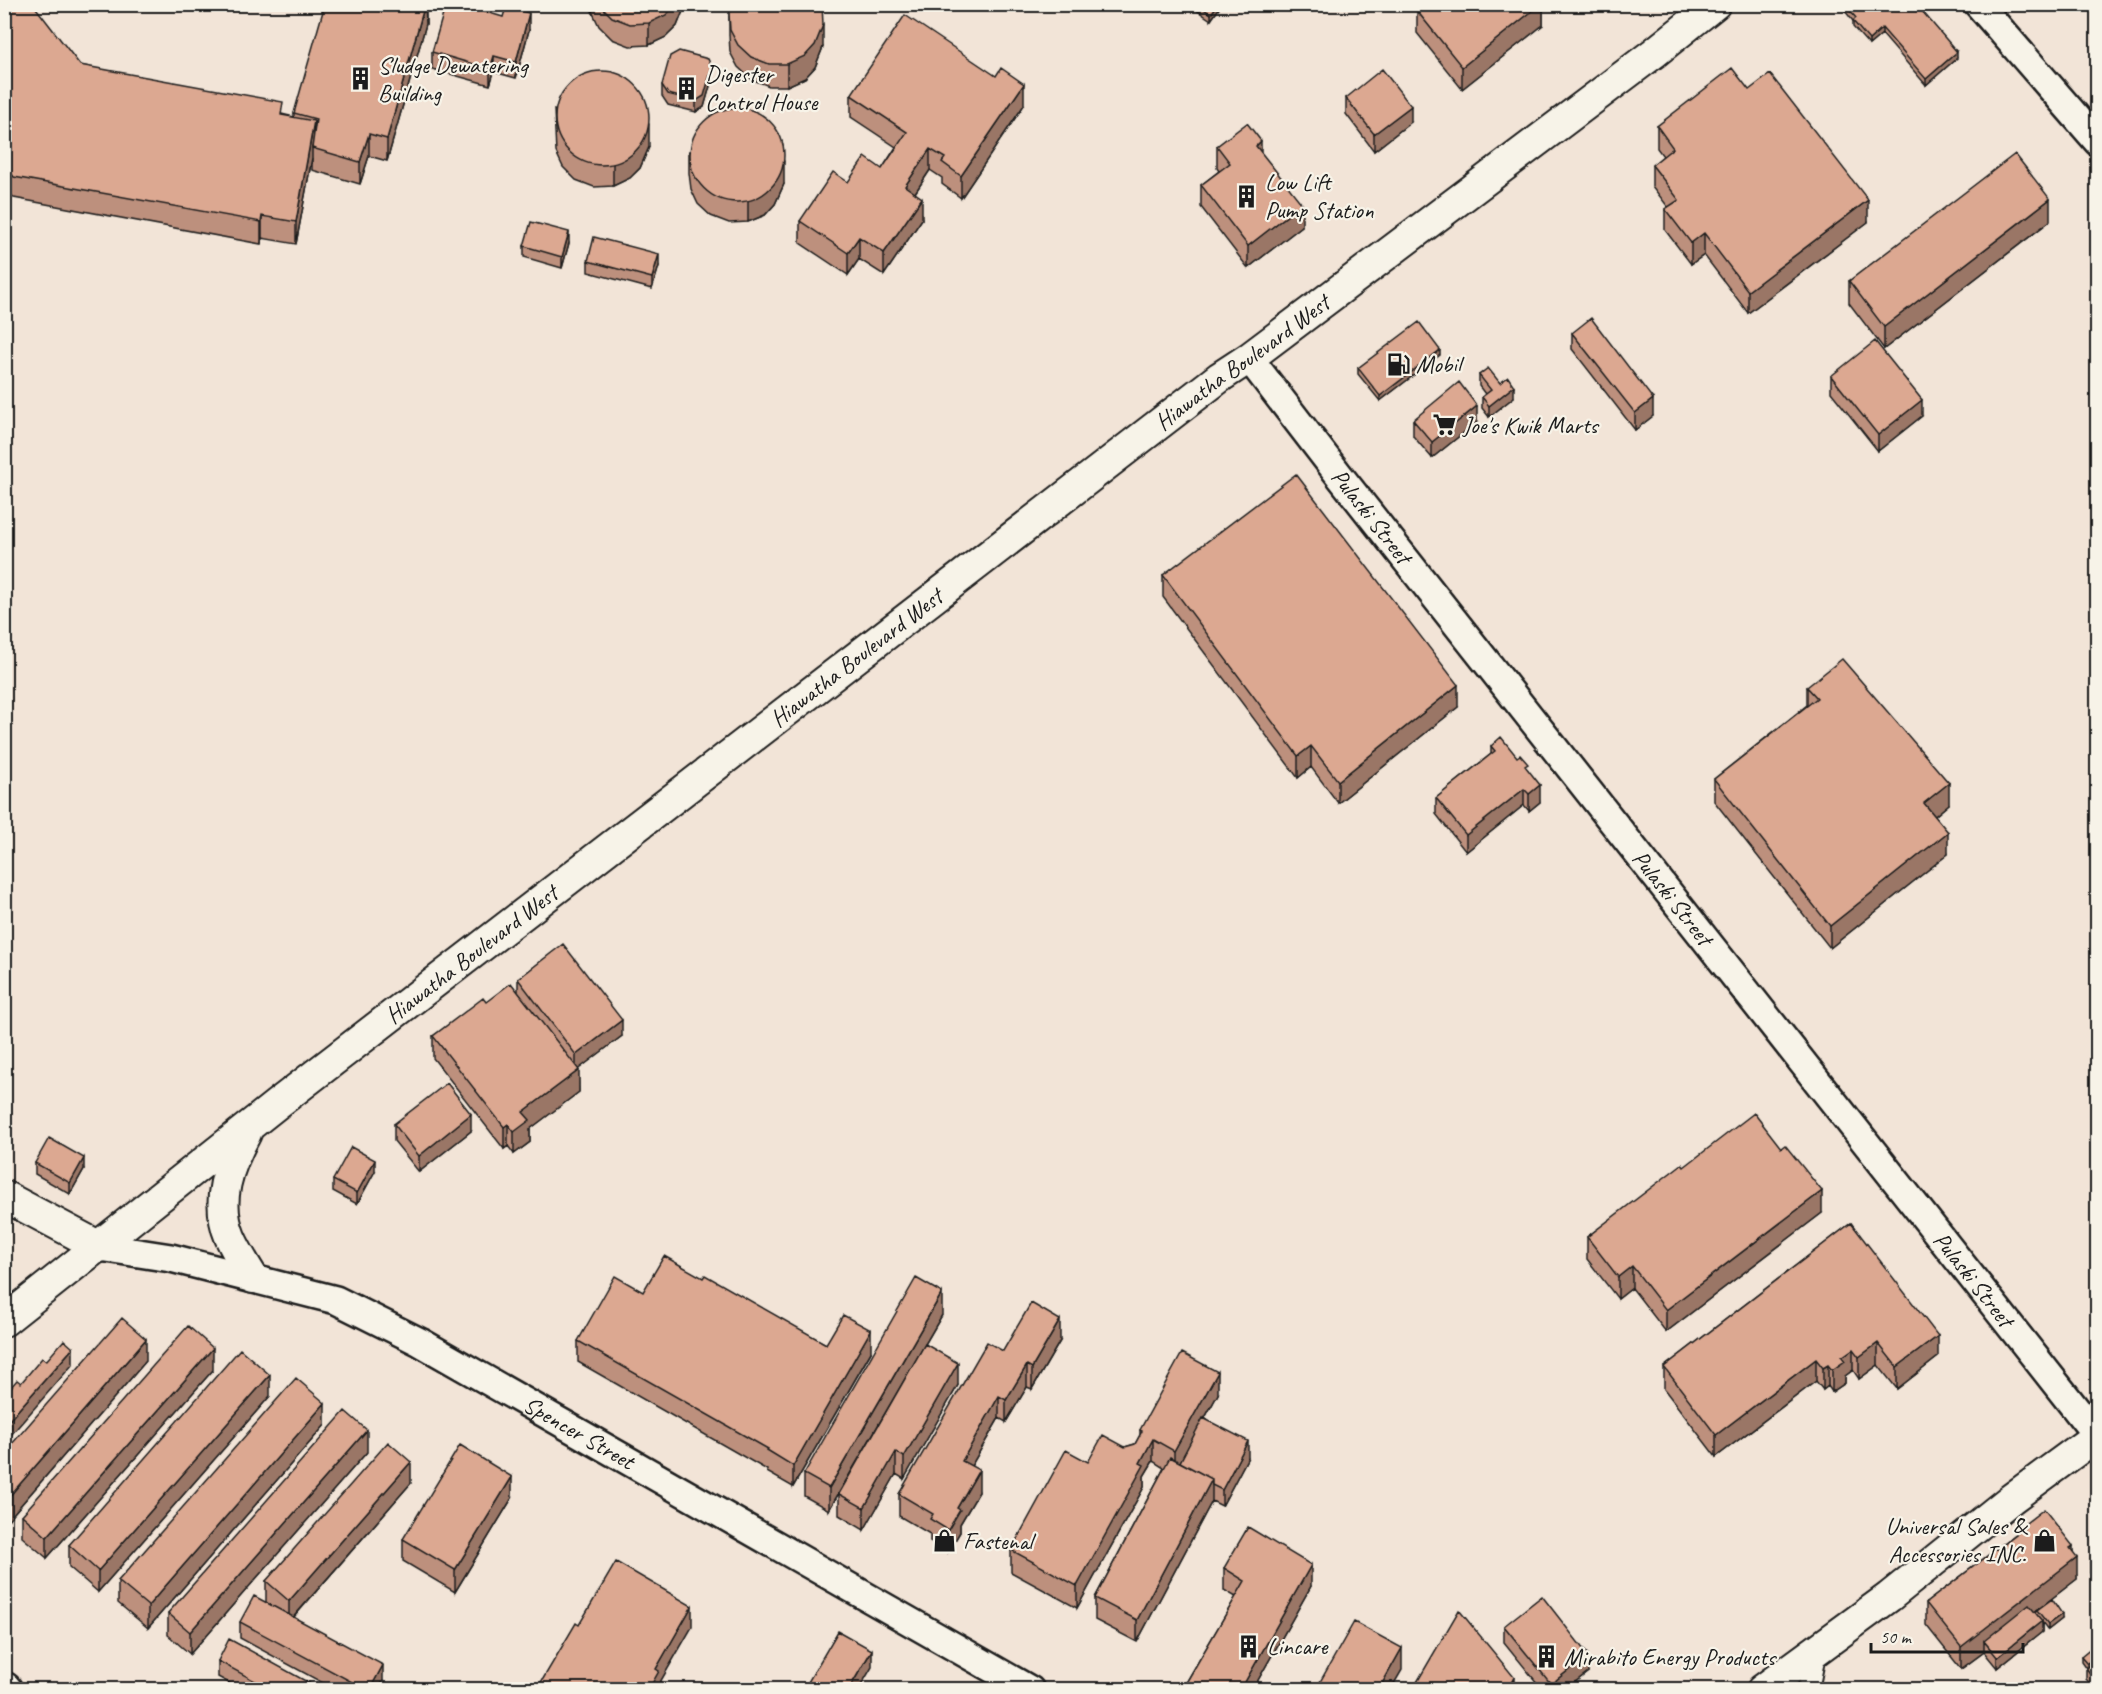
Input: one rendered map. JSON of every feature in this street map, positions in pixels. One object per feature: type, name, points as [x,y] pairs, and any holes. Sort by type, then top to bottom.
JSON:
[{"type":"main road","name":"Hiawatha Boulevard West","points":[[4,1321],[250,1126],[1210,384],[1249,358],[1654,53],[1714,4]]},
{"type":"main road","points":[[250,1126],[234,1155],[225,1182],[223,1205],[224,1221],[230,1239],[253,1278]]},
{"type":"main road","points":[[4,1196],[100,1246]]},
{"type":"main road","points":[[1762,1689],[1889,1597],[2011,1499],[2097,1436]]},
{"type":"street","points":[[1978,4],[2097,142]]},
{"type":"street","name":"Pulaski Street","points":[[1249,358],[1345,484],[2097,1436]]},
{"type":"street","name":"Spencer Street","points":[[100,1246],[171,1258],[336,1300],[410,1337],[1030,1689]]},
{"type":"street","points":[[1808,1689],[1816,1650]]},
{"type":"building","points":[[4,4],[33,4],[80,65],[283,102],[281,115],[314,121],[296,222],[262,216],[261,222],[14,177],[4,165]]},
{"type":"building","name":"Sludge Dewatering Building","points":[[325,4],[425,4],[387,139],[369,134],[360,162],[312,148],[316,119],[294,113]]},
{"type":"building","points":[[446,4],[460,4],[503,17],[506,7],[529,13],[516,62],[494,56],[490,69],[432,52]]},
{"type":"building","points":[[599,4],[677,4],[666,15],[649,23],[630,24],[612,17]]},
{"type":"building","points":[[732,4],[822,4],[823,25],[815,45],[805,56],[787,64],[769,64],[751,57],[738,45],[730,30],[729,14]]},
{"type":"building","points":[[1197,4],[1218,4],[1211,14]]},
{"type":"building","points":[[1426,4],[1541,4],[1462,67],[1417,11]]},
{"type":"building","points":[[1844,4],[1916,4],[1957,52],[1926,79],[1882,28],[1869,40],[1853,21],[1856,18]]},
{"type":"building","points":[[905,15],[996,76],[1001,68],[1024,84],[961,176],[942,162],[945,158],[930,149],[905,186],[922,198],[884,253],[859,237],[848,253],[800,221],[833,172],[848,182],[865,157],[882,169],[907,132],[851,95]]},
{"type":"building","name":"Digester Control House","points":[[679,51],[708,59],[712,68],[704,96],[696,101],[668,94],[662,85],[670,56]]},
{"type":"building","points":[[1732,68],[1749,90],[1770,74],[1868,200],[1748,291],[1704,233],[1691,243],[1665,209],[1679,200],[1652,165],[1673,148],[1657,126]]},
{"type":"building","points":[[1382,69],[1411,106],[1374,134],[1346,98]]},
{"type":"building","points":[[602,71],[620,75],[635,85],[645,100],[649,118],[645,136],[635,151],[620,161],[602,165],[584,161],[569,151],[559,136],[555,118],[559,100],[569,85],[584,75]]},
{"type":"building","points":[[737,108],[755,112],[770,122],[780,137],[784,155],[780,173],[770,188],[755,198],[737,202],[719,198],[704,188],[694,173],[690,155],[694,137],[704,122],[719,112]]},
{"type":"building","name":"Low Lift Pump Station","points":[[1247,123],[1261,141],[1256,146],[1302,204],[1248,246],[1201,185],[1230,163],[1217,146]]},
{"type":"building","points":[[2015,154],[2050,199],[1884,327],[1849,281]]},
{"type":"building","points":[[531,222],[569,232],[562,257],[524,246]]},
{"type":"building","points":[[594,237],[659,254],[652,278],[588,261]]},
{"type":"building","points":[[1591,318],[1653,399],[1635,413],[1572,333]]},
{"type":"building","points":[[1419,322],[1440,350],[1380,396],[1358,368]]},
{"type":"building","points":[[1875,341],[1922,400],[1878,435],[1831,376]]},
{"type":"building","points":[[1488,368],[1500,383],[1508,377],[1514,386],[1489,406],[1482,397],[1491,390],[1479,375]]},
{"type":"building","points":[[1459,382],[1477,406],[1432,442],[1413,420]]},
{"type":"building","points":[[1296,474],[1458,685],[1338,781],[1311,746],[1298,756],[1163,575]]},
{"type":"building","points":[[1842,659],[1949,783],[1924,803],[1948,832],[1830,926],[1714,779],[1817,698],[1807,687]]},
{"type":"building","points":[[1501,737],[1517,757],[1520,755],[1528,764],[1525,766],[1540,785],[1529,794],[1524,789],[1466,835],[1436,798],[1495,751],[1491,746]]},
{"type":"building","points":[[563,944],[622,1020],[576,1055],[518,979]]},
{"type":"building","points":[[511,983],[579,1070],[523,1112],[530,1120],[514,1132],[508,1124],[504,1127],[433,1036],[483,998],[486,1002]]},
{"type":"building","points":[[447,1083],[471,1114],[419,1156],[394,1124]]},
{"type":"building","points":[[1754,1113],[1781,1148],[1785,1145],[1822,1191],[1666,1310],[1632,1266],[1618,1277],[1587,1237],[1682,1164],[1684,1167]]},
{"type":"building","points":[[49,1138],[84,1158],[70,1183],[35,1163]]},
{"type":"building","points":[[351,1147],[375,1160],[357,1193],[333,1180]]},
{"type":"building","points":[[1851,1223],[1938,1336],[1897,1367],[1878,1343],[1859,1357],[1853,1349],[1842,1357],[1845,1361],[1832,1370],[1828,1365],[1823,1368],[1816,1359],[1716,1435],[1664,1367]]},
{"type":"building","points":[[664,1256],[703,1278],[705,1275],[826,1344],[843,1315],[871,1330],[793,1466],[768,1449],[578,1341],[615,1276],[643,1292]]},
{"type":"building","points":[[916,1278],[942,1293],[829,1488],[804,1474]]},
{"type":"building","points":[[1031,1303],[1060,1320],[1032,1368],[1027,1365],[1006,1400],[999,1396],[962,1461],[979,1470],[957,1508],[960,1510],[948,1530],[930,1519],[933,1514],[899,1494],[987,1342],[1003,1351]]},
{"type":"building","points":[[122,1318],[146,1339],[6,1500],[4,1499],[4,1453]]},
{"type":"building","points":[[188,1326],[213,1348],[47,1537],[22,1515]]},
{"type":"building","points":[[64,1340],[73,1348],[4,1426],[4,1395],[17,1380],[21,1383],[42,1358],[46,1361]]},
{"type":"building","points":[[925,1344],[958,1363],[904,1457],[896,1452],[864,1508],[839,1494]]},
{"type":"building","points":[[240,1349],[270,1375],[98,1571],[69,1545]]},
{"type":"building","points":[[1182,1353],[1218,1372],[1174,1451],[1153,1439],[1140,1463],[1144,1465],[1077,1586],[1011,1550],[1066,1450],[1088,1462],[1103,1435],[1125,1447],[1135,1444],[1142,1431],[1140,1430]]},
{"type":"building","points":[[296,1378],[325,1403],[148,1606],[118,1581]]},
{"type":"building","points":[[345,1411],[367,1430],[190,1632],[168,1613]]},
{"type":"building","points":[[1203,1418],[1248,1441],[1222,1490],[1212,1485],[1212,1479],[1180,1462]]},
{"type":"building","points":[[388,1442],[411,1462],[289,1601],[266,1581]]},
{"type":"building","points":[[460,1445],[512,1477],[455,1570],[403,1539]]},
{"type":"building","points":[[1170,1457],[1212,1479],[1137,1620],[1095,1598]]},
{"type":"building","points":[[2044,1509],[2073,1546],[2070,1548],[2077,1557],[1961,1647],[1926,1603],[2024,1528],[2022,1526]]},
{"type":"building","name":"Lincare","points":[[1248,1527],[1311,1565],[1241,1689],[1183,1688],[1245,1581],[1224,1568]]},
{"type":"building","points":[[2097,1556],[2097,1572],[2090,1562]]},
{"type":"building","points":[[616,1562],[692,1606],[656,1669],[659,1671],[649,1689],[537,1689],[576,1623],[579,1625]]},
{"type":"building","points":[[254,1596],[383,1665],[370,1689],[365,1689],[240,1622]]},
{"type":"building","name":"Mirabito Energy Products","points":[[1542,1596],[1588,1655],[1551,1684],[1504,1626]]},
{"type":"building","points":[[2052,1599],[2062,1614],[2048,1624],[2037,1610]]},
{"type":"building","points":[[2029,1605],[2042,1621],[1997,1657],[1984,1641]]},
{"type":"building","points":[[1459,1610],[1514,1677],[1508,1689],[1413,1689]]},
{"type":"building","points":[[1354,1622],[1402,1648],[1379,1689],[1316,1689]]},
{"type":"building","points":[[838,1631],[872,1650],[849,1689],[804,1689]]},
{"type":"building","points":[[229,1639],[320,1689],[270,1689],[218,1661]]},
{"type":"building","points":[[2092,1647],[2097,1656],[2087,1663],[2081,1656]]},
{"type":"building","points":[[2097,1659],[2097,1682],[2086,1668]]},
{"type":"place","name":"Sludge Dewatering Building","points":[[360,79]]},
{"type":"place","name":"Digester Control House","points":[[687,88]]},
{"type":"place","name":"Low Lift Pump Station","points":[[1247,196]]},
{"type":"place","name":"Mobil","points":[[1398,364]]},
{"type":"place","name":"Joe's Kwik Marts","points":[[1445,425]]},
{"type":"place","name":"Universal Sales & Accessories INC.","points":[[2044,1540]]},
{"type":"place","name":"Fastenal","points":[[945,1541]]},
{"type":"place","name":"Lincare","points":[[1249,1646]]},
{"type":"place","name":"Mirabito Energy Products","points":[[1546,1657]]}]
